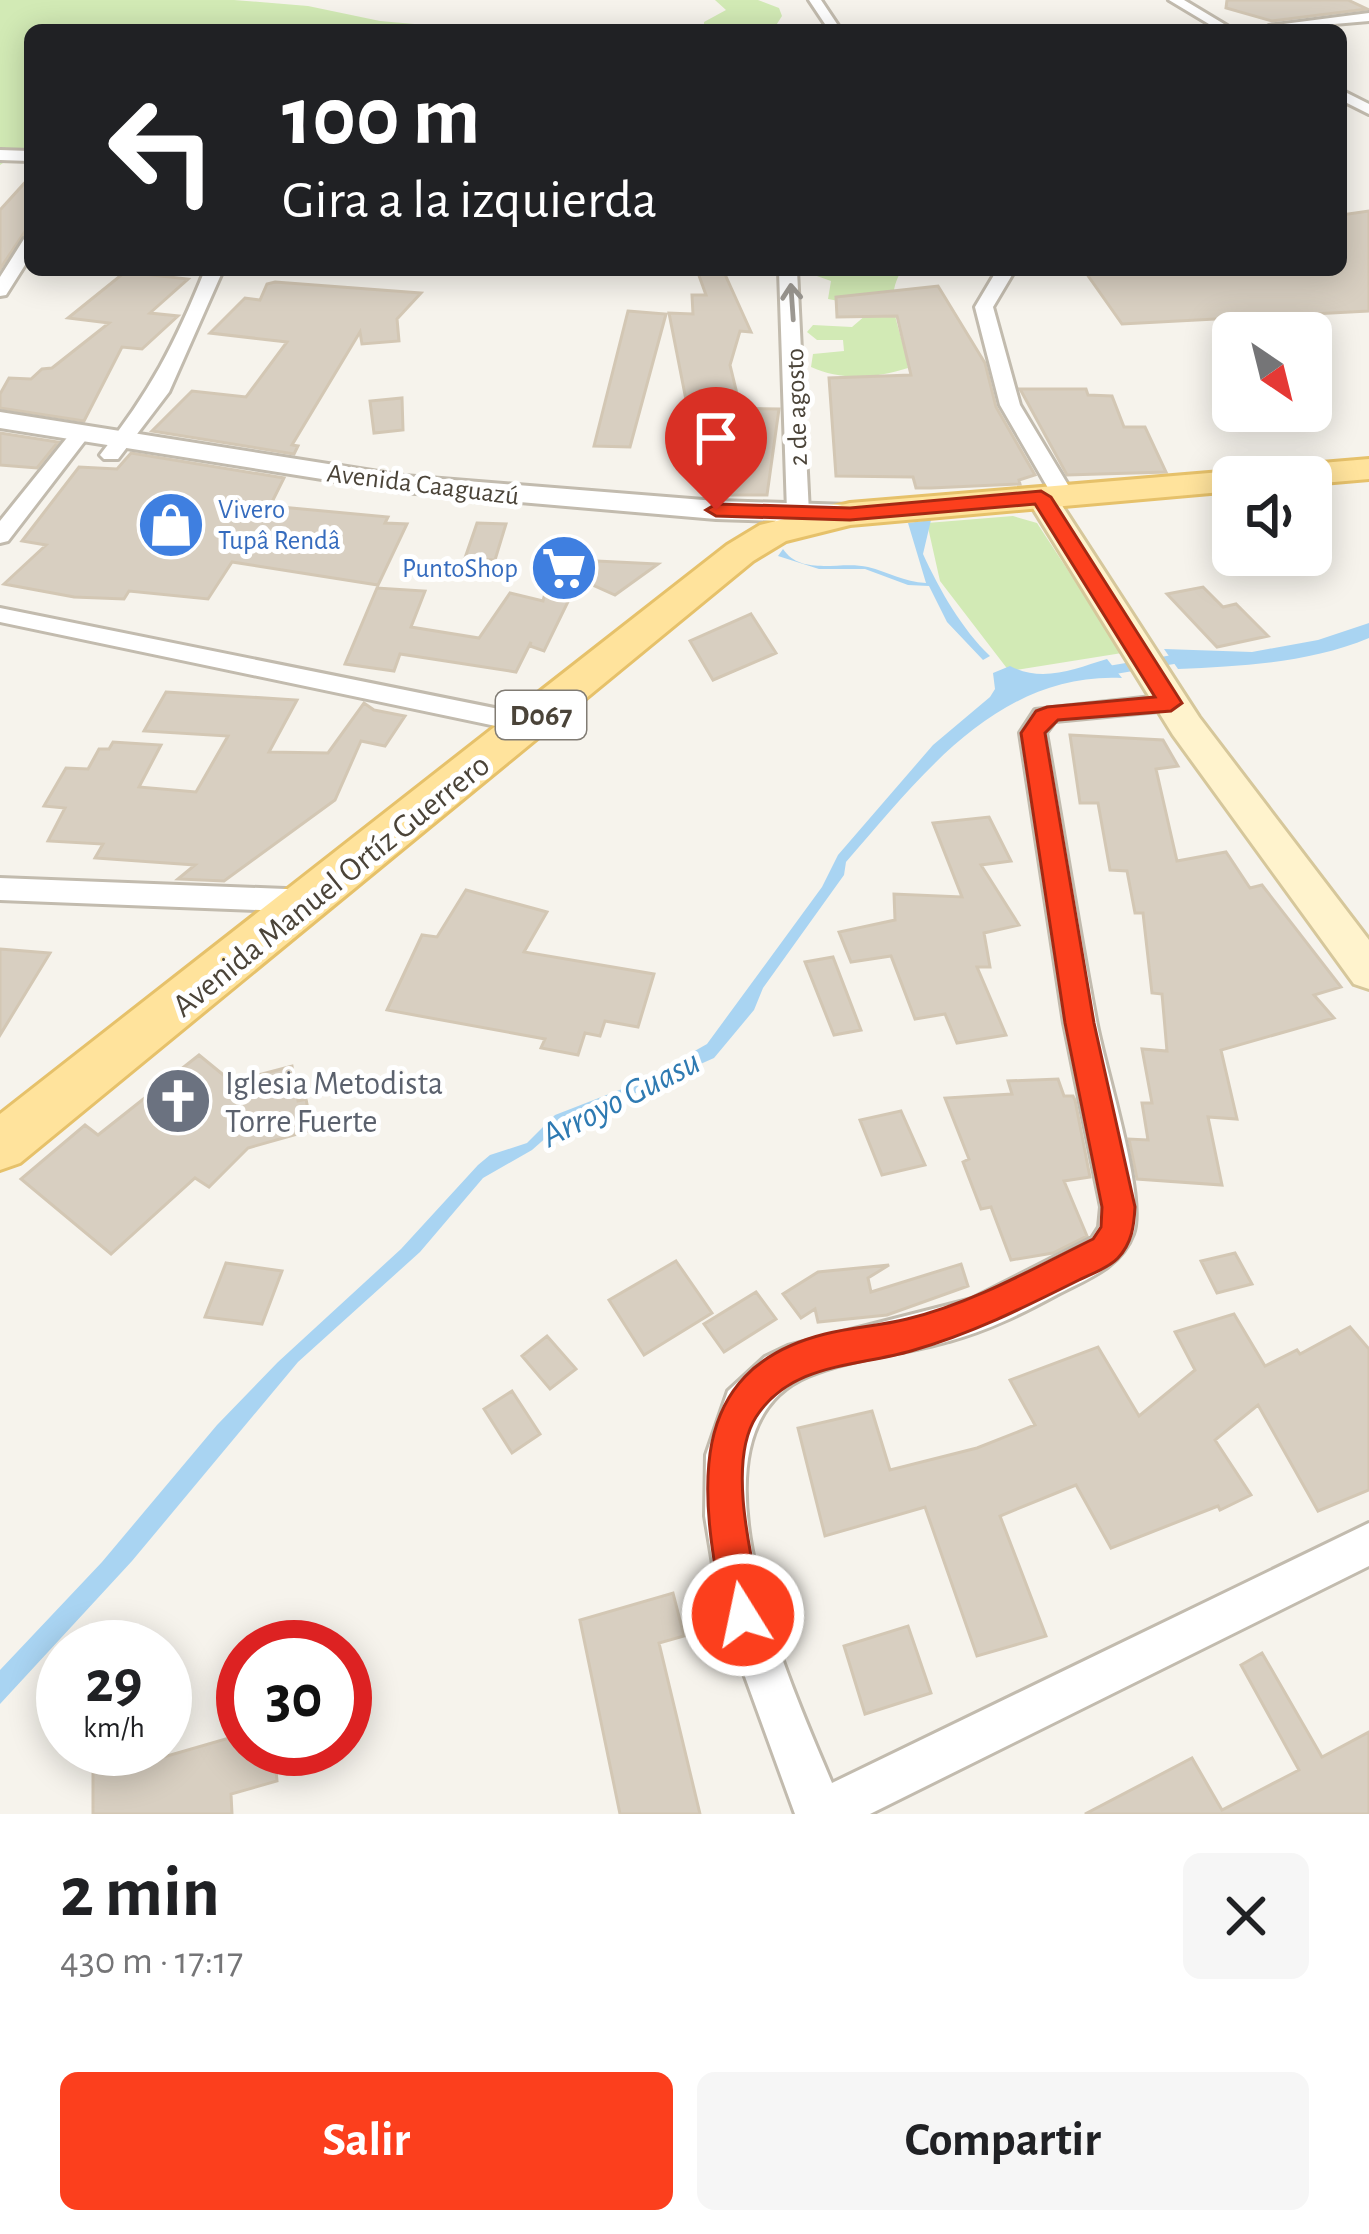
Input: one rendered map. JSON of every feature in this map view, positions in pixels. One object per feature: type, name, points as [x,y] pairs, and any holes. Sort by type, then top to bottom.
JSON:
[{"type":"main road","points":[[1332,472],[1369,469]]},
{"type":"main road","name":"D067","points":[[786,523],[1212,483]]},
{"type":"main road","points":[[1052,496],[1162,690],[1369,972]]},
{"type":"main road","name":"Avenida Manuel Ortíz Guerrero","points":[[0,1146],[740,553],[786,523]]},
{"type":"street","points":[[1175,0],[1217,24]]},
{"type":"street","points":[[1315,24],[1369,17]]},
{"type":"street","points":[[0,291],[24,253]]},
{"type":"street","points":[[119,447],[180,355],[212,276]]},
{"type":"street","name":"2 de agosto","points":[[786,523],[795,357],[788,276]]},
{"type":"street","points":[[1001,276],[985,307],[1010,405],[1052,496]]},
{"type":"street","name":"Avenida Caaguazú","points":[[0,420],[75,440],[391,501],[786,523]]},
{"type":"street","name":"Avenida Caaguazú","points":[[0,439],[75,440]]},
{"type":"street","points":[[0,536],[75,440]]},
{"type":"street","points":[[0,615],[529,724]]},
{"type":"street","points":[[1162,690],[1055,712],[1044,716],[1033,733],[1080,1023],[1118,1207],[1118,1230],[1105,1250],[976,1315],[906,1336],[822,1351],[774,1373],[738,1410],[727,1455],[725,1515],[743,1615],[820,1814],[1369,1544]]},
{"type":"street","points":[[0,890],[311,901]]},
{"type":"green space","points":[[0,0],[234,0],[308,6],[414,24],[24,24],[24,149],[0,165]]},
{"type":"green space","points":[[715,0],[758,0],[779,8],[782,16],[777,24],[704,24],[726,10]]},
{"type":"green space","points":[[817,276],[899,276],[894,306],[908,368],[859,377],[811,367],[813,354],[844,351],[843,340],[817,340],[807,332],[813,325],[852,327],[866,315],[861,305],[828,299],[831,281]]},
{"type":"green space","points":[[1013,516],[1037,523],[1122,653],[1009,671],[940,581],[927,523]]},
{"type":"water","points":[[931,520],[923,554],[952,609],[990,656],[983,660],[947,622],[929,586],[908,585],[865,569],[819,569],[800,563],[857,565],[926,583],[908,523]]},
{"type":"water","points":[[1369,623],[1369,638],[1275,662],[1178,669],[1164,649],[1252,652],[1318,640]]},
{"type":"water","points":[[1107,659],[1122,678],[1078,681],[1037,692],[965,736],[846,862],[844,875],[763,988],[754,1010],[714,1058],[557,1128],[532,1150],[483,1178],[420,1252],[298,1362],[78,1620],[47,1620],[217,1425],[401,1249],[478,1165],[490,1155],[527,1143],[555,1115],[640,1082],[707,1044],[822,887],[838,855],[933,745],[990,697],[995,689],[993,673],[1010,666],[1058,673]]},
{"type":"water","points":[[36,1632],[36,1665],[0,1704],[0,1670]]},
{"type":"building","points":[[1227,0],[1348,0],[1367,9],[1272,21],[1226,8]]},
{"type":"building","points":[[24,184],[24,233],[0,269],[0,210]]},
{"type":"building","points":[[1369,211],[1369,311],[1212,312],[1212,319],[1122,324],[1088,276],[1347,276],[1347,214]]},
{"type":"building","points":[[120,276],[188,279],[150,313],[178,316],[142,349],[122,347],[84,421],[0,408],[0,394],[9,378],[31,379],[42,369],[52,368],[109,323],[68,318]]},
{"type":"building","points":[[699,276],[726,276],[751,332],[740,331],[730,365],[739,402],[687,405],[669,313],[693,314],[692,295],[706,295]]},
{"type":"building","points":[[267,284],[421,293],[397,319],[399,341],[362,344],[360,332],[292,445],[298,446],[294,454],[152,431],[192,391],[246,397],[287,342],[210,333],[245,298],[260,300]]},
{"type":"building","points":[[938,286],[985,363],[996,407],[1035,475],[1019,480],[1020,484],[931,488],[916,488],[913,477],[836,476],[829,378],[911,375],[897,316],[837,317],[836,297]]},
{"type":"building","points":[[628,311],[666,314],[630,447],[594,446]]},
{"type":"building","points":[[1020,389],[1086,389],[1088,395],[1112,396],[1124,427],[1145,427],[1166,472],[1067,475]]},
{"type":"building","points":[[402,398],[403,430],[374,433],[370,401]]},
{"type":"building","points":[[731,408],[779,409],[767,495],[713,495]]},
{"type":"building","points":[[0,433],[58,442],[37,468],[0,465]]},
{"type":"building","points":[[131,453],[284,478],[270,506],[388,517],[385,523],[407,524],[378,585],[232,562],[208,599],[129,591],[124,599],[74,597],[4,584],[46,545],[22,541],[79,467],[117,469]]},
{"type":"building","points":[[477,523],[506,524],[495,560],[465,558]]},
{"type":"building","points":[[536,558],[658,564],[615,595],[579,579],[544,651],[530,646],[531,642],[516,672],[400,654],[394,671],[345,664],[377,588],[425,591],[411,627],[479,638],[510,593],[543,601],[552,567]]},
{"type":"building","points":[[1203,587],[1223,607],[1236,604],[1268,636],[1217,647],[1167,594]]},
{"type":"building","points":[[751,614],[776,653],[713,680],[690,641]]},
{"type":"building","points":[[166,692],[297,700],[269,752],[328,753],[364,703],[374,710],[405,716],[385,746],[361,741],[335,800],[224,881],[178,879],[195,865],[95,858],[103,844],[48,841],[65,808],[44,806],[66,768],[88,769],[99,749],[109,749],[113,742],[161,745],[139,787],[196,792],[228,736],[144,731]]},
{"type":"building","points":[[1070,735],[1163,740],[1178,766],[1156,769],[1177,861],[1226,852],[1250,888],[1262,885],[1341,987],[1314,995],[1334,1018],[1221,1050],[1237,1119],[1208,1117],[1222,1185],[1137,1179],[1129,1139],[1148,1140],[1142,1103],[1152,1103],[1142,1049],[1167,1051],[1162,994],[1152,993],[1143,913],[1135,913],[1127,871],[1110,870],[1098,803],[1080,803]]},
{"type":"building","points":[[989,817],[1011,861],[981,865],[1019,925],[984,933],[990,967],[977,967],[1006,1035],[957,1043],[945,1014],[915,1019],[891,956],[851,962],[839,932],[895,920],[894,894],[962,897],[933,823]]},
{"type":"building","points":[[466,890],[547,912],[524,952],[654,974],[638,1027],[605,1021],[600,1036],[585,1033],[578,1055],[541,1048],[545,1039],[387,1010],[422,935],[437,937]]},
{"type":"building","points":[[0,949],[50,953],[0,1035]]},
{"type":"building","points":[[833,957],[861,1030],[834,1035],[805,962]]},
{"type":"building","points":[[199,1055],[232,1082],[292,1066],[298,1101],[306,1099],[312,1130],[248,1148],[209,1187],[195,1178],[111,1254],[21,1179],[85,1125],[98,1135]]},
{"type":"building","points":[[1058,1079],[1064,1096],[1075,1100],[1090,1177],[1064,1181],[1087,1236],[1053,1253],[1011,1260],[991,1207],[981,1209],[963,1162],[969,1159],[945,1098],[1012,1094],[1008,1081]]},
{"type":"building","points":[[901,1111],[925,1165],[882,1175],[860,1120]]},
{"type":"building","points":[[1235,1253],[1252,1284],[1217,1293],[1201,1261]]},
{"type":"building","points":[[676,1261],[712,1313],[644,1355],[609,1300]]},
{"type":"building","points":[[226,1263],[282,1271],[262,1324],[205,1317]]},
{"type":"building","points":[[961,1264],[968,1286],[887,1315],[818,1322],[815,1309],[801,1318],[783,1294],[818,1272],[889,1265],[868,1278],[871,1292]]},
{"type":"building","points":[[756,1292],[776,1319],[724,1352],[704,1324]]},
{"type":"building","points":[[1234,1314],[1265,1366],[1297,1350],[1300,1354],[1350,1327],[1369,1349],[1369,1490],[1318,1511],[1258,1405],[1215,1440],[1251,1495],[1220,1510],[1218,1506],[1111,1548],[1076,1485],[1000,1516],[1046,1636],[977,1656],[925,1507],[825,1536],[798,1428],[872,1411],[890,1470],[977,1448],[1035,1425],[1010,1380],[1098,1347],[1139,1416],[1195,1370],[1175,1332]]},
{"type":"building","points":[[547,1336],[576,1369],[550,1389],[522,1356]]},
{"type":"building","points":[[512,1391],[540,1434],[512,1453],[484,1409]]},
{"type":"building","points":[[673,1593],[684,1636],[659,1643],[700,1814],[620,1814],[580,1620]]},
{"type":"building","points":[[908,1626],[931,1693],[865,1714],[844,1646]]},
{"type":"building","points":[[1262,1653],[1322,1757],[1369,1732],[1369,1814],[1085,1814],[1192,1758],[1222,1810],[1299,1770],[1241,1665]]},
{"type":"building","points":[[216,1742],[216,1776],[277,1776],[277,1781],[231,1794],[232,1814],[93,1814],[93,1776],[192,1776],[192,1749]]},
{"type":"waterway","name":"Arroyo Guasu","points":[[1106,671],[1182,658]]},
{"type":"place","name":"Vivero Tupâ Rendâ","points":[[171,525]]},
{"type":"place","name":"PuntoShop","points":[[564,568]]},
{"type":"place","name":"Iglesia Metodista Torre Fuerte","points":[[178,1101]]},
{"type":"route","points":[[716,510],[850,514],[1041,497],[1171,703],[1055,712],[1044,716],[1033,733],[1080,1023],[1118,1207],[1118,1230],[1105,1250],[976,1315],[906,1336],[822,1351],[774,1373],[738,1410],[727,1455],[725,1515],[743,1615]]}]
